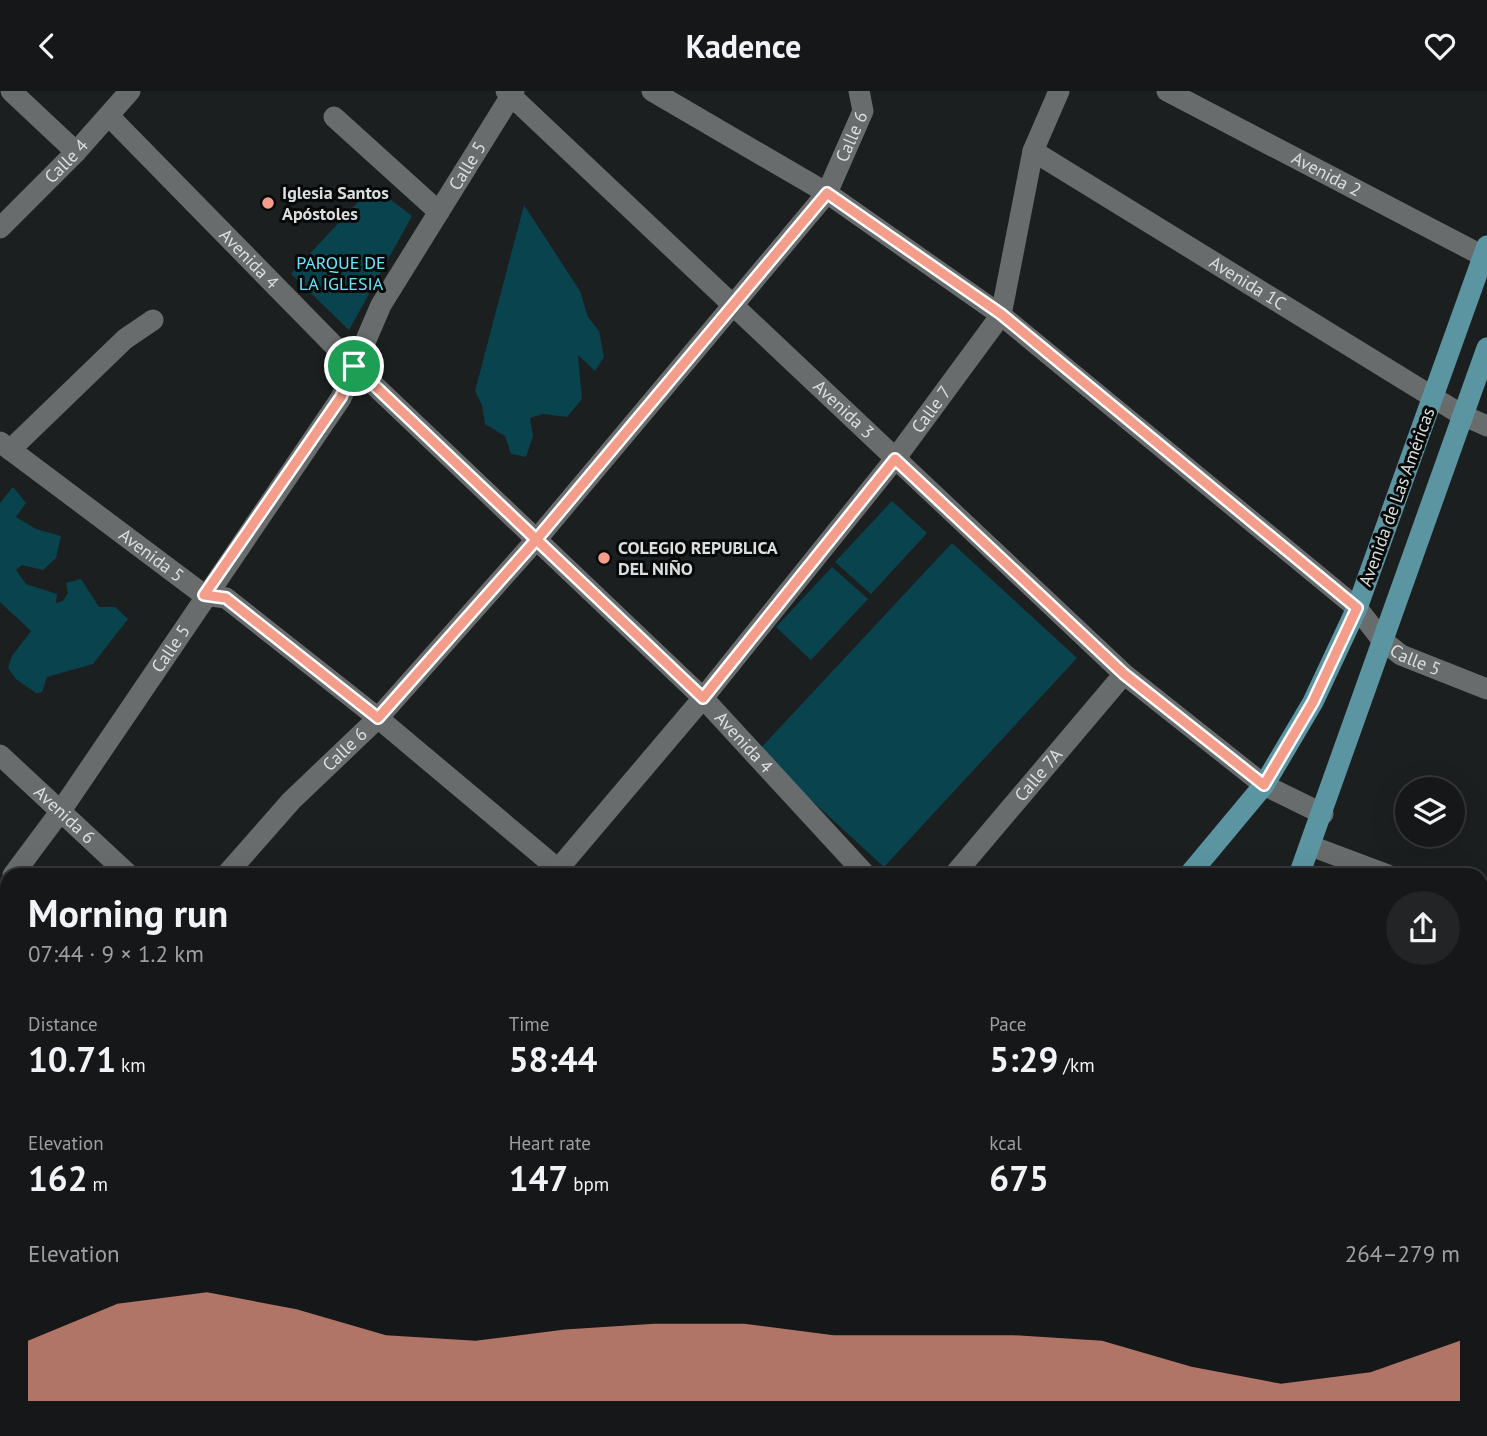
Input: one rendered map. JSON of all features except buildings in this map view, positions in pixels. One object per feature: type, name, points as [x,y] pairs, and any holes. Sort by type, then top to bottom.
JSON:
[{"type":"main road","name":"Avenida de Las Américas","points":[[1195,868],[1264,785],[1313,702],[1357,608],[1486,254]]},
{"type":"main road","name":"Avenida de Las Américas","points":[[1302,868],[1487,348]]},
{"type":"street","points":[[10,91],[76,152]]},
{"type":"street","name":"Calle 4","points":[[0,227],[76,152],[130,91]]},
{"type":"street","name":"Calle 5","points":[[652,91],[827,193],[1001,314],[1357,608],[1382,641],[1401,655],[1487,689]]},
{"type":"street","name":"Calle 6","points":[[232,868],[291,801],[378,718],[536,540],[827,193],[863,111],[859,91]]},
{"type":"street","name":"Calle 7","points":[[563,868],[895,459],[1001,314],[1033,151],[1059,91]]},
{"type":"street","name":"Avenida 2","points":[[1167,91],[1486,254]]},
{"type":"street","name":"Calle 5","points":[[18,868],[60,812],[204,595],[341,397],[382,305],[510,93]]},
{"type":"street","name":"Avenida 3","points":[[510,93],[1124,674],[1264,785],[1323,814]]},
{"type":"street","name":"Avenida 4","points":[[109,116],[354,366],[703,698],[860,868]]},
{"type":"street","points":[[334,117],[439,212]]},
{"type":"street","name":"Avenida 1C","points":[[1033,151],[1462,415],[1487,426]]},
{"type":"street","points":[[5,446],[125,339],[153,320]]},
{"type":"street","name":"Avenida 5","points":[[5,446],[204,595],[226,598],[378,718],[553,868]]},
{"type":"street","name":"Calle 7A","points":[[960,868],[1124,674]]},
{"type":"street","name":"Avenida 6","points":[[0,755],[121,868]]},
{"type":"street","points":[[1311,846],[1369,868]]},
{"type":"green space","name":"PARQUE DE LA IGLESIA","points":[[373,186],[412,216],[349,330],[291,274]]},
{"type":"green space","points":[[524,205],[580,291],[588,317],[599,331],[604,357],[595,371],[578,355],[582,399],[567,417],[543,414],[530,418],[533,436],[526,457],[511,454],[505,436],[485,424],[482,405],[475,391]]},
{"type":"green space","points":[[13,487],[26,503],[16,517],[36,529],[61,536],[56,558],[43,570],[22,565],[16,570],[26,584],[57,594],[56,603],[63,601],[68,593],[66,583],[81,579],[99,607],[115,607],[128,619],[93,664],[47,677],[42,692],[36,693],[16,679],[8,668],[12,656],[31,631],[0,602],[0,503]]},
{"type":"green space","points":[[892,501],[927,533],[871,594],[835,562]]},
{"type":"green space","points":[[952,543],[1077,658],[884,867],[758,751]]},
{"type":"green space","points":[[832,567],[868,599],[811,660],[776,627]]},
{"type":"place","name":"Iglesia Santos Apóstoles","points":[[268,203]]},
{"type":"place","name":"COLEGIO REPUBLICA DEL NIÑO","points":[[604,558]]},
{"type":"route","points":[[354,366],[341,397],[204,595],[226,598],[378,718],[536,540],[827,193],[1001,314],[1357,608],[1313,702],[1264,785],[1124,674],[895,459],[703,698],[536,540],[354,366]]}]
